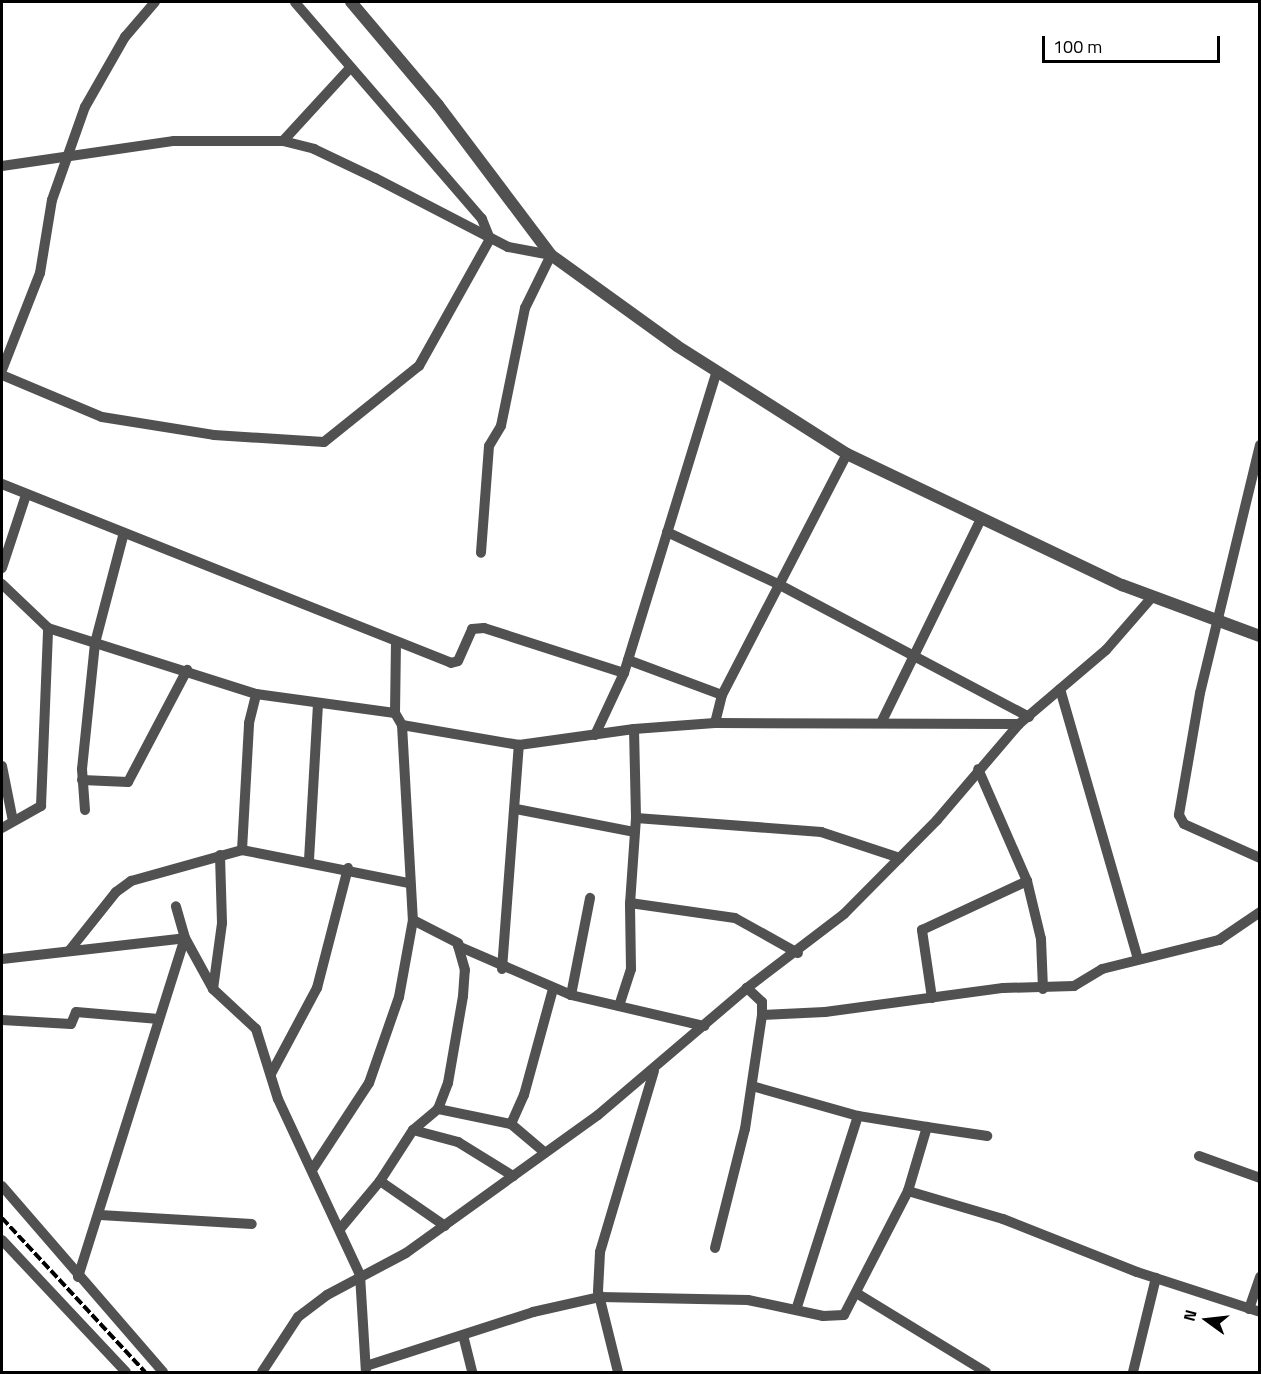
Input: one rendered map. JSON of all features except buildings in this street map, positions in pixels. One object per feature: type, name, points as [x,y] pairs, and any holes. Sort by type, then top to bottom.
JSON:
[{"type":"street","points":[[2,370],[40,273],[48,216],[68,154],[99,81],[125,37],[155,2]]},
{"type":"street","points":[[295,2],[482,219],[490,239]]},
{"type":"street","points":[[351,2],[438,105],[551,255],[716,374],[847,454],[981,519],[1152,597],[1260,636]]},
{"type":"street","points":[[283,141],[350,68]]},
{"type":"street","points":[[2,166],[68,154],[174,141],[283,141],[314,149],[508,247],[551,255]]},
{"type":"street","points":[[2,375],[102,417],[214,435],[324,442],[419,366],[490,239]]},
{"type":"street","points":[[481,552],[489,446],[501,426],[525,308],[551,255]]},
{"type":"street","points":[[595,735],[624,673],[716,374]]},
{"type":"street","points":[[1260,445],[1216,621],[1179,815],[1184,824],[1260,858]]},
{"type":"street","points":[[715,723],[722,695],[847,454]]},
{"type":"street","points":[[2,484],[123,537],[396,644],[451,663],[458,660],[472,629],[484,628],[624,673]]},
{"type":"street","points":[[2,568],[26,495]]},
{"type":"street","points":[[882,721],[981,519]]},
{"type":"street","points":[[667,532],[778,584],[915,654],[1029,717]]},
{"type":"street","points":[[85,810],[82,780],[95,643],[123,537]]},
{"type":"street","points":[[2,584],[48,628],[187,670],[256,694],[318,705],[395,713]]},
{"type":"street","points":[[262,1372],[298,1317],[360,1275],[381,1267],[446,1226],[543,1151],[654,1070],[747,988],[798,952],[900,858],[1019,724],[1113,644],[1152,597]]},
{"type":"street","points":[[2,828],[41,806],[48,628]]},
{"type":"street","points":[[312,1170],[369,1083],[399,997],[413,920],[408,883],[402,724],[395,713],[396,644]]},
{"type":"street","points":[[628,660],[722,695]]},
{"type":"street","points":[[82,780],[128,782],[187,670]]},
{"type":"street","points":[[1060,689],[1138,959]]},
{"type":"street","points":[[242,850],[249,723],[256,694]]},
{"type":"street","points":[[309,860],[318,705]]},
{"type":"street","points":[[402,724],[519,745],[634,729],[715,723],[882,721],[1019,724]]},
{"type":"street","points":[[619,1006],[631,969],[630,903],[636,818],[634,729]]},
{"type":"street","points":[[502,969],[516,809],[519,745]]},
{"type":"street","points":[[2,766],[13,821]]},
{"type":"street","points":[[978,769],[1027,881],[1041,939],[1043,988]]},
{"type":"street","points":[[516,809],[634,832]]},
{"type":"street","points":[[636,818],[821,832],[900,858]]},
{"type":"street","points":[[69,951],[116,892],[131,881],[242,850],[348,867],[408,883]]},
{"type":"street","points":[[213,989],[222,923],[220,855]]},
{"type":"street","points":[[272,1074],[317,988],[348,867]]},
{"type":"street","points":[[933,998],[922,930],[1027,881]]},
{"type":"street","points":[[571,995],[590,898]]},
{"type":"street","points":[[630,903],[735,918],[798,952]]},
{"type":"street","points":[[176,906],[185,938],[213,989],[256,1029],[278,1099],[360,1275],[366,1369],[463,1335],[600,1297],[748,1300],[796,1310],[844,1315],[858,1294],[908,1191],[927,1127]]},
{"type":"street","points":[[762,1015],[933,998],[1003,988],[1074,986],[1102,969],[1219,940],[1260,912]]},
{"type":"street","points":[[413,920],[502,969],[571,995],[704,1026]]},
{"type":"street","points":[[2,960],[185,938]]},
{"type":"street","points":[[78,1277],[100,1215],[185,938]]},
{"type":"street","points":[[340,1228],[380,1181],[413,1130],[438,1109],[448,1083],[462,996],[465,970],[458,945]]},
{"type":"street","points":[[511,1124],[524,1095],[553,988]]},
{"type":"street","points":[[715,1248],[752,1086],[762,1015],[762,1002],[747,988]]},
{"type":"street","points":[[2,1020],[71,1024],[76,1012],[159,1019]]},
{"type":"street","points":[[618,1372],[600,1297],[600,1252],[654,1070]]},
{"type":"street","points":[[752,1086],[858,1116],[987,1136]]},
{"type":"street","points":[[438,1109],[511,1124],[543,1151]]},
{"type":"street","points":[[796,1310],[858,1116]]},
{"type":"street","points":[[413,1130],[458,1142],[513,1176]]},
{"type":"street","points":[[1199,1156],[1260,1178]]},
{"type":"street","points":[[380,1181],[446,1226]]},
{"type":"street","points":[[2,1186],[78,1277],[163,1372]]},
{"type":"street","points":[[908,1191],[1003,1219],[1156,1278],[1254,1310],[1260,1277]]},
{"type":"street","points":[[100,1215],[252,1224]]},
{"type":"street","points":[[2,1240],[126,1372]]},
{"type":"street","points":[[1133,1372],[1156,1278]]},
{"type":"street","points":[[858,1294],[986,1372]]},
{"type":"street","points":[[463,1335],[472,1372]]},
{"type":"railway","points":[[2,1218],[145,1372]]}]
